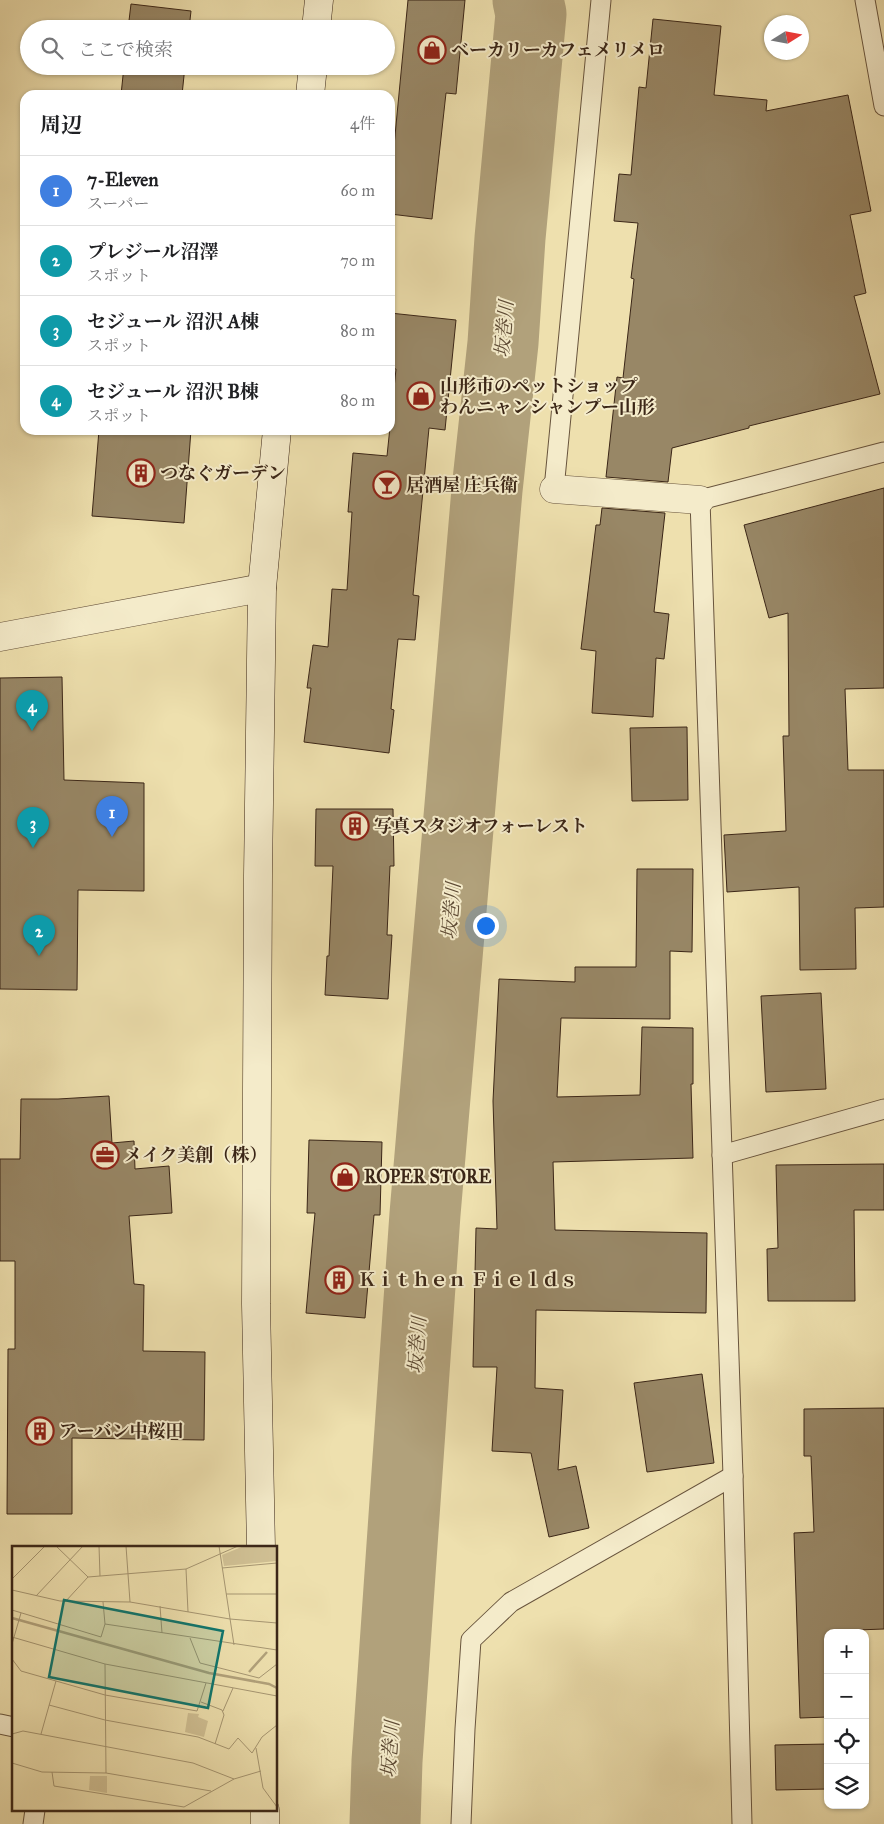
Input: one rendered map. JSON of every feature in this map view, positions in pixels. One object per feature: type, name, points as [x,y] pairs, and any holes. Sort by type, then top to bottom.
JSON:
[{"type":"street","points":[[317,20],[319,0]]},
{"type":"street","points":[[311,90],[312,75]]},
{"type":"street","points":[[260,1546],[256,1294],[262,588],[277,435]]},
{"type":"street","points":[[554,489],[700,500]]},
{"type":"street","points":[[0,637],[262,588]]},
{"type":"lane","points":[[554,489],[601,0]]},
{"type":"lane","points":[[865,4],[884,20]]},
{"type":"lane","points":[[865,4],[884,106]]},
{"type":"lane","points":[[742,1824],[733,1476],[700,500],[884,452]]},
{"type":"lane","points":[[722,1155],[884,1109]]},
{"type":"lane","points":[[461,1824],[471,1640],[511,1602],[733,1476]]},
{"type":"building","points":[[408,0],[465,0],[456,94],[446,93],[432,219],[395,215],[395,136]]},
{"type":"building","points":[[131,4],[191,11],[190,20],[129,20]]},
{"type":"building","points":[[653,19],[721,26],[714,95],[767,100],[766,111],[848,95],[871,211],[850,215],[866,293],[854,296],[880,394],[749,426],[749,428],[672,448],[668,482],[606,477],[617,377],[623,378],[634,279],[631,278],[638,223],[614,221],[619,174],[631,175],[639,87],[646,88]]},
{"type":"building","points":[[123,75],[184,75],[183,90],[122,90]]},
{"type":"building","points":[[395,314],[456,320],[445,430],[429,428],[413,595],[419,596],[415,640],[398,639],[391,709],[394,710],[389,753],[304,742],[311,688],[307,688],[313,645],[328,647],[332,589],[347,590],[352,512],[348,512],[353,453],[387,456],[389,435],[395,435]]},
{"type":"building","name":"つなぐガーデン","points":[[99,435],[191,435],[184,523],[92,516]]},
{"type":"building","points":[[884,488],[884,688],[845,689],[848,770],[884,770],[884,907],[855,908],[856,969],[800,970],[799,887],[727,892],[724,835],[786,831],[783,736],[789,736],[788,613],[769,618],[744,525]]},
{"type":"building","points":[[602,508],[665,513],[654,612],[669,614],[664,659],[656,658],[653,717],[592,713],[596,651],[581,649],[596,525],[600,525]]},
{"type":"building","points":[[62,677],[64,780],[144,783],[144,891],[78,890],[77,990],[0,989],[0,678]]},
{"type":"building","points":[[687,727],[688,800],[632,801],[630,728]]},
{"type":"building","points":[[316,809],[393,809],[394,866],[390,866],[387,935],[392,935],[388,999],[325,995],[327,956],[329,956],[333,866],[315,866]]},
{"type":"building","points":[[637,869],[693,869],[692,952],[670,951],[670,1019],[561,1018],[557,1097],[640,1095],[642,1027],[693,1028],[693,1084],[691,1084],[693,1158],[553,1162],[555,1230],[707,1233],[706,1313],[536,1310],[535,1388],[563,1390],[558,1470],[576,1466],[589,1528],[549,1537],[531,1453],[492,1451],[497,1367],[473,1367],[476,1228],[497,1229],[493,1101],[499,979],[575,982],[575,967],[636,967]]},
{"type":"building","points":[[821,993],[826,1089],[766,1092],[761,996]]},
{"type":"building","points":[[109,1096],[112,1143],[134,1141],[135,1169],[169,1166],[172,1213],[129,1216],[134,1284],[144,1285],[143,1351],[205,1352],[204,1440],[72,1438],[72,1514],[7,1514],[8,1349],[15,1349],[15,1261],[0,1261],[0,1159],[20,1159],[21,1099]]},
{"type":"building","points":[[309,1140],[382,1142],[380,1215],[374,1215],[365,1318],[306,1313],[315,1213],[307,1213]]},
{"type":"building","points":[[884,1164],[884,1210],[854,1210],[855,1301],[768,1301],[767,1249],[778,1248],[776,1165]]},
{"type":"building","points":[[702,1374],[714,1463],[647,1472],[634,1383]]},
{"type":"building","points":[[884,1408],[884,1629],[824,1629],[824,1717],[800,1718],[794,1533],[814,1532],[811,1456],[804,1456],[804,1409]]},
{"type":"building","points":[[824,1744],[824,1789],[776,1790],[775,1745]]},
{"type":"waterway","name":"坂巻川","points":[[385,1824],[387,1761],[425,1214],[487,490],[503,343],[510,238],[531,14],[528,0]]},
{"type":"place","name":"ベーカリーカフェメリメロ","points":[[432,50]]},
{"type":"place","name":"山形市のペットショップ わんニャンシャンプー山形","points":[[421,396]]},
{"type":"place","name":"つなぐガーデン","points":[[141,473]]},
{"type":"place","name":"居酒屋 庄兵衛","points":[[387,485]]},
{"type":"place","name":"セジュール 沼沢 B棟","points":[[32,731]]},
{"type":"place","name":"写真スタジオフォーレスト","points":[[355,826]]},
{"type":"place","name":"7-Eleven","points":[[112,837]]},
{"type":"place","name":"セジュール 沼沢 A棟","points":[[33,848]]},
{"type":"place","name":"プレジール沼澤","points":[[39,956]]},
{"type":"place","name":"メイク美創（株）","points":[[105,1155]]},
{"type":"place","name":"ROPER STORE","points":[[345,1177]]},
{"type":"place","name":"Ｋｉｔｈｅｎ Ｆｉｅｌｄｓ","points":[[339,1280]]},
{"type":"place","name":"アーバン中桜田","points":[[40,1431]]}]
